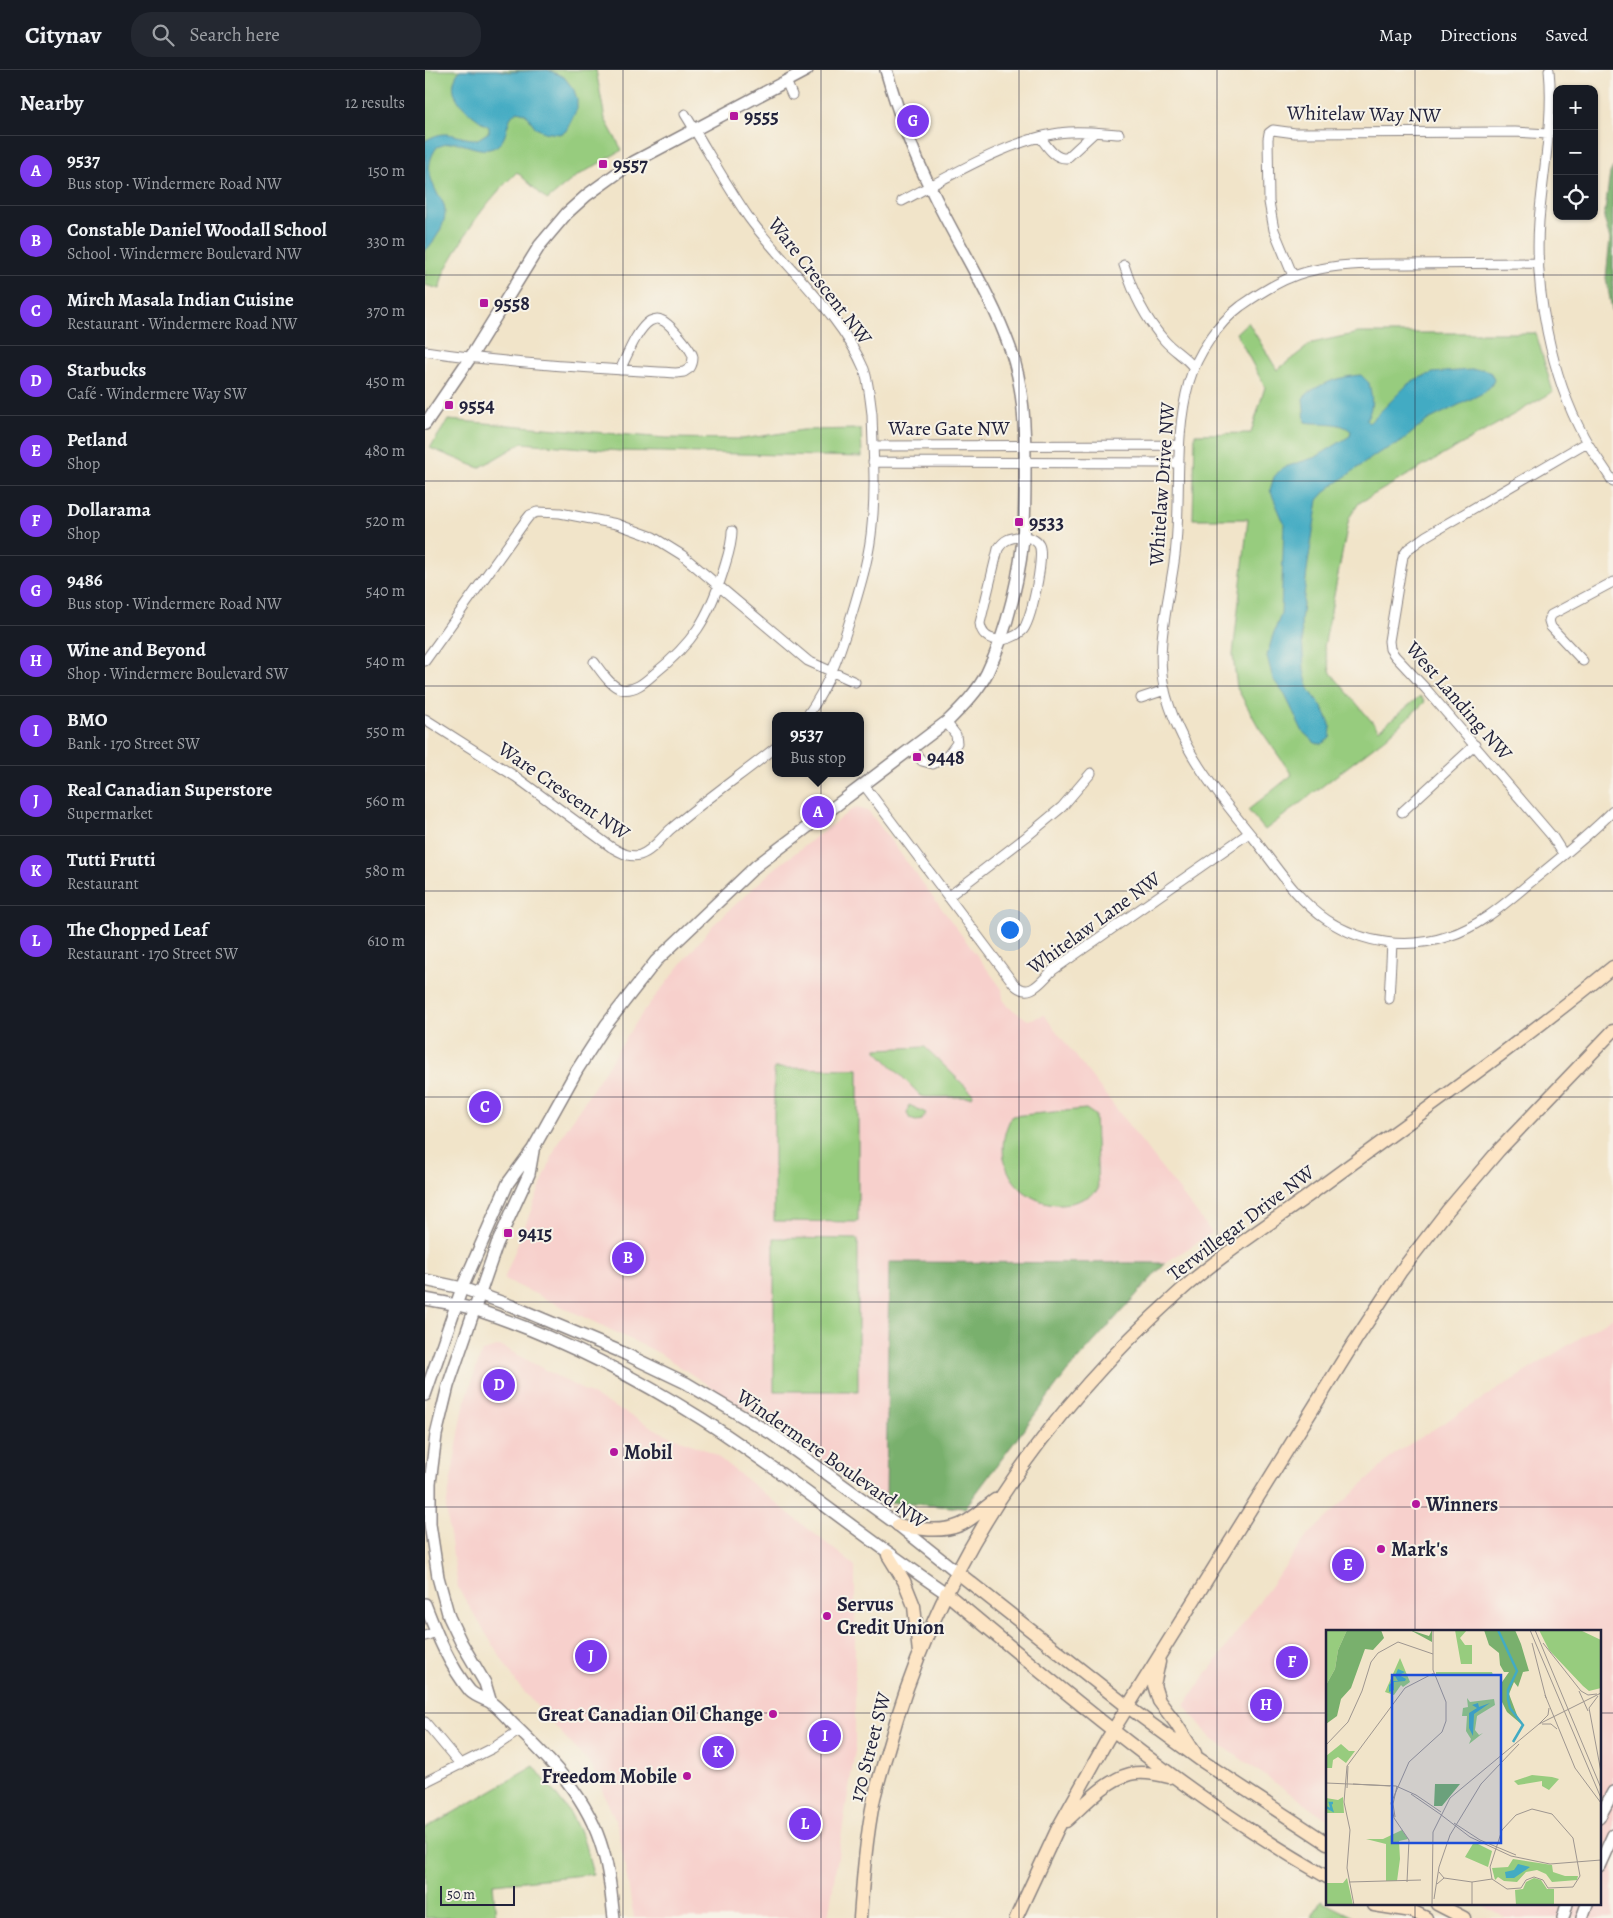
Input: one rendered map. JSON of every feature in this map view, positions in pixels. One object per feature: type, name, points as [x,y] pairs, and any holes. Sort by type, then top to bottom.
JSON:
[{"type":"main road","name":"Terwillegar Drive NW","points":[[946,1593],[999,1497],[1052,1424],[1114,1354],[1178,1293],[1507,1050],[1613,967]]},
{"type":"main road","points":[[1016,1918],[1058,1828],[1112,1731],[1355,1341],[1401,1271],[1448,1210],[1499,1150],[1613,1031]]},
{"type":"main road","points":[[899,1525],[919,1530],[950,1528],[961,1525],[999,1497]]},
{"type":"main road","points":[[888,1554],[904,1582],[914,1606],[919,1653]]},
{"type":"main road","name":"Windermere Boulevard NW","points":[[957,1572],[1199,1759],[1326,1842]]},
{"type":"main road","name":"Windermere Boulevard NW","points":[[946,1593],[1112,1731],[1175,1778],[1276,1848],[1326,1876]]},
{"type":"main road","name":"170 Street SW","points":[[860,1918],[865,1857],[875,1797],[901,1702],[919,1653],[946,1593]]},
{"type":"main road","points":[[1161,1652],[1154,1685],[1159,1702],[1175,1722],[1199,1759]]},
{"type":"main road","points":[[1058,1828],[1109,1784],[1126,1776],[1151,1773],[1175,1778]]},
{"type":"main road","points":[[1378,1906],[1400,1918]]},
{"type":"main road","points":[[1385,1906],[1412,1911],[1426,1918]]},
{"type":"main road","points":[[1441,1906],[1464,1918]]},
{"type":"street","points":[[425,1395],[462,1288],[508,1183],[533,1149],[587,1054],[606,1025],[656,961],[756,866],[946,722],[973,695],[986,675],[1001,639],[1018,574],[1023,536],[1025,445],[1022,400],[1011,350],[997,313],[930,186],[909,141],[886,70]]},
{"type":"street","points":[[1549,70],[1548,134],[1539,223],[1542,303],[1548,334],[1566,398],[1587,442],[1613,482]]},
{"type":"street","points":[[425,424],[470,358],[539,245],[587,195],[631,164],[803,71]]},
{"type":"street","points":[[786,81],[793,95]]},
{"type":"street","name":"Ware Crescent NW","points":[[685,114],[749,218],[840,328],[854,349],[865,371],[870,398],[873,446],[871,543],[832,673],[809,712]]},
{"type":"street","name":"Whitelaw Way NW","points":[[1293,276],[1274,230],[1269,202],[1268,139],[1269,133],[1273,130],[1295,133],[1515,132],[1548,134]]},
{"type":"street","points":[[902,200],[1005,149],[1032,138],[1069,132],[1119,134]]},
{"type":"street","points":[[1040,137],[1056,156],[1061,159],[1067,158],[1095,133]]},
{"type":"street","name":"Whitelaw Drive NW","points":[[1539,263],[1337,265],[1303,272],[1269,287],[1238,308],[1225,320],[1204,348],[1194,368],[1189,380],[1182,413],[1179,445],[1179,505],[1175,555],[1161,652],[1165,690],[1179,731],[1197,763],[1249,833],[1315,911],[1328,921],[1355,935],[1385,943],[1417,944],[1451,936],[1483,918],[1564,855],[1613,811]]},
{"type":"street","points":[[1124,265],[1134,296],[1149,321],[1167,342],[1194,368]]},
{"type":"street","points":[[425,351],[525,364],[620,370],[684,372],[690,368],[693,357],[690,350],[667,323],[660,319],[654,319],[643,327],[620,370]]},
{"type":"street","name":"West Landing NW","points":[[1564,855],[1553,836],[1390,649],[1389,641],[1403,556],[1408,549],[1426,536],[1587,442]]},
{"type":"street","name":"Ware Gate NW","points":[[873,446],[1179,445]]},
{"type":"street","name":"Ware Gate NW","points":[[873,462],[1179,463]]},
{"type":"street","points":[[425,661],[530,515],[537,512],[560,513],[593,518],[653,536],[682,555],[807,661],[855,682]]},
{"type":"street","points":[[594,662],[609,680],[619,688],[627,690],[641,685],[667,664],[693,637],[713,604],[730,549],[732,531]]},
{"type":"street","points":[[1023,536],[1034,540],[1039,544],[1042,551],[1037,587],[1027,623],[1022,631],[1008,638],[1001,639],[993,640],[984,636],[980,623],[998,549],[1002,542],[1008,538],[1023,536]]},
{"type":"street","points":[[1583,661],[1551,627],[1549,621],[1551,615],[1613,582]]},
{"type":"street","points":[[1141,698],[1165,690]]},
{"type":"street","name":"Ware Crescent NW","points":[[425,719],[516,777],[611,847],[624,855],[631,856],[647,852],[676,825],[772,750]]},
{"type":"street","points":[[912,748],[922,761],[933,764],[948,755],[957,743],[956,735],[946,722]]},
{"type":"street","points":[[1402,812],[1475,745]]},
{"type":"street","points":[[948,897],[1062,807],[1091,773]]},
{"type":"street","name":"Whitelaw Lane NW","points":[[864,785],[1014,984],[1025,991],[1032,989],[1053,970],[1249,833]]},
{"type":"street","points":[[1389,999],[1392,943]]},
{"type":"street","points":[[491,1703],[485,1683],[449,1617],[438,1577],[429,1524],[430,1483],[436,1435],[448,1386],[497,1244],[529,1174],[533,1149]]},
{"type":"street","name":"Windermere Boulevard NW","points":[[425,1280],[480,1294],[619,1351],[686,1383],[772,1434],[899,1525],[957,1572]]},
{"type":"street","name":"Windermere Boulevard NW","points":[[425,1298],[475,1310],[537,1333],[647,1386],[703,1420],[788,1479],[888,1554],[946,1593]]},
{"type":"street","points":[[425,1604],[431,1634],[472,1693],[491,1703],[520,1730],[553,1764],[578,1794],[590,1816],[604,1852],[614,1918]]},
{"type":"street","points":[[425,1722],[461,1765]]},
{"type":"street","points":[[425,1782],[493,1748],[520,1730]]},
{"type":"street","points":[[1601,1814],[1613,1792]]},
{"type":"street","points":[[1601,1862],[1613,1835]]},
{"type":"street","points":[[1582,1918],[1586,1906]]},
{"type":"shaded area","points":[[857,808],[870,813],[1002,989],[1003,999],[1007,1006],[1028,1020],[1044,1015],[1212,1233],[1165,1263],[889,1262],[886,1502],[659,1353],[504,1279],[558,1142],[643,1012],[711,927],[773,870],[851,810]]},
{"type":"shaded area","points":[[1613,1317],[1613,1918],[1506,1918],[1483,1906],[1601,1906],[1601,1630],[1326,1630],[1326,1818],[1211,1738],[1184,1705],[1307,1536],[1397,1452]]},
{"type":"shaded area","points":[[501,1346],[661,1432],[713,1453],[855,1566],[855,1751],[828,1918],[634,1918],[618,1827],[592,1767],[517,1684],[458,1588],[446,1508],[464,1405],[482,1351]]},
{"type":"green space","points":[[425,70],[596,70],[605,119],[622,150],[574,178],[547,200],[517,172],[490,200],[468,230],[445,270],[440,289],[425,285]]},
{"type":"green space","points":[[1613,167],[1613,315],[1606,278],[1610,239],[1604,218],[1610,173]]},
{"type":"green space","points":[[1248,322],[1277,370],[1312,343],[1358,333],[1536,333],[1553,392],[1359,503],[1349,518],[1324,647],[1331,673],[1379,730],[1420,696],[1425,702],[1384,739],[1265,830],[1248,810],[1292,775],[1258,726],[1237,688],[1233,655],[1248,519],[1193,519],[1195,434],[1251,433],[1265,387],[1236,333]]},
{"type":"green space","points":[[448,420],[666,438],[742,439],[803,430],[861,429],[862,457],[620,451],[522,443],[479,468],[430,448]]},
{"type":"green space","points":[[925,1047],[972,1093],[972,1097],[921,1096],[877,1051],[877,1049]]},
{"type":"green space","points":[[774,1068],[858,1069],[858,1222],[774,1221]]},
{"type":"green space","points":[[909,1105],[926,1113],[922,1120],[910,1119],[907,1113]]},
{"type":"green space","points":[[1086,1109],[1095,1115],[1098,1190],[1078,1201],[1058,1204],[1039,1200],[1023,1190],[1011,1176],[1004,1158],[1004,1138],[1012,1116]]},
{"type":"green space","points":[[774,1238],[858,1239],[858,1391],[774,1391]]},
{"type":"green space","points":[[889,1262],[1165,1263],[1066,1373],[965,1508],[886,1502]]},
{"type":"green space","points":[[534,1766],[570,1813],[583,1838],[593,1874],[493,1884],[496,1918],[425,1918],[425,1829]]},
{"type":"green space","points":[[1321,1901],[1326,1904],[1326,1906],[1331,1906],[1355,1918],[1311,1918]]},
{"type":"water","points":[[460,70],[509,72],[548,70],[564,77],[574,90],[577,99],[577,109],[566,131],[559,134],[544,132],[536,128],[525,113],[517,111],[510,118],[502,141],[493,148],[483,149],[454,143],[437,147],[431,159],[430,171],[435,188],[444,205],[445,218],[437,236],[425,251],[425,141],[440,134],[478,139],[489,132],[489,127],[474,117],[460,103],[456,96],[454,88],[455,79]]},
{"type":"water","points":[[1483,369],[1491,373],[1494,380],[1491,386],[1483,393],[1428,420],[1398,444],[1380,452],[1328,489],[1318,500],[1301,621],[1304,670],[1308,688],[1324,710],[1331,727],[1330,738],[1322,744],[1315,743],[1303,732],[1285,695],[1273,679],[1267,656],[1281,614],[1284,523],[1270,490],[1274,477],[1282,468],[1316,457],[1350,436],[1351,431],[1341,425],[1305,422],[1303,398],[1322,385],[1346,377],[1361,375],[1369,383],[1371,393],[1372,402],[1366,420],[1369,423],[1407,385],[1419,378],[1433,373]]},
{"type":"place","name":"9555","points":[[734,116]]},
{"type":"place","name":"9486","points":[[913,121]]},
{"type":"place","name":"9557","points":[[603,164]]},
{"type":"place","name":"9558","points":[[484,303]]},
{"type":"place","name":"9554","points":[[449,405]]},
{"type":"place","name":"9533","points":[[1019,522]]},
{"type":"place","name":"9448","points":[[917,757]]},
{"type":"place","name":"9537","points":[[818,812]]},
{"type":"place","name":"Mirch Masala Indian Cuisine","points":[[485,1107]]},
{"type":"place","name":"9415","points":[[508,1233]]},
{"type":"place","name":"Constable Daniel Woodall School","points":[[628,1258]]},
{"type":"place","name":"Starbucks","points":[[499,1385]]},
{"type":"place","name":"Mobil","points":[[614,1452]]},
{"type":"place","name":"Winners","points":[[1416,1504]]},
{"type":"place","name":"Mark's","points":[[1381,1549]]},
{"type":"place","name":"Petland","points":[[1348,1565]]},
{"type":"place","name":"Servus Credit Union","points":[[827,1616]]},
{"type":"place","name":"Real Canadian Superstore","points":[[591,1656]]},
{"type":"place","name":"Dollarama","points":[[1292,1662]]},
{"type":"place","name":"Wine and Beyond","points":[[1266,1705]]},
{"type":"place","name":"Great Canadian Oil Change","points":[[773,1714]]},
{"type":"place","name":"BMO","points":[[825,1736]]},
{"type":"place","name":"Tutti Frutti","points":[[718,1752]]},
{"type":"place","name":"Freedom Mobile","points":[[687,1776]]},
{"type":"place","name":"The Chopped Leaf","points":[[805,1824]]}]
